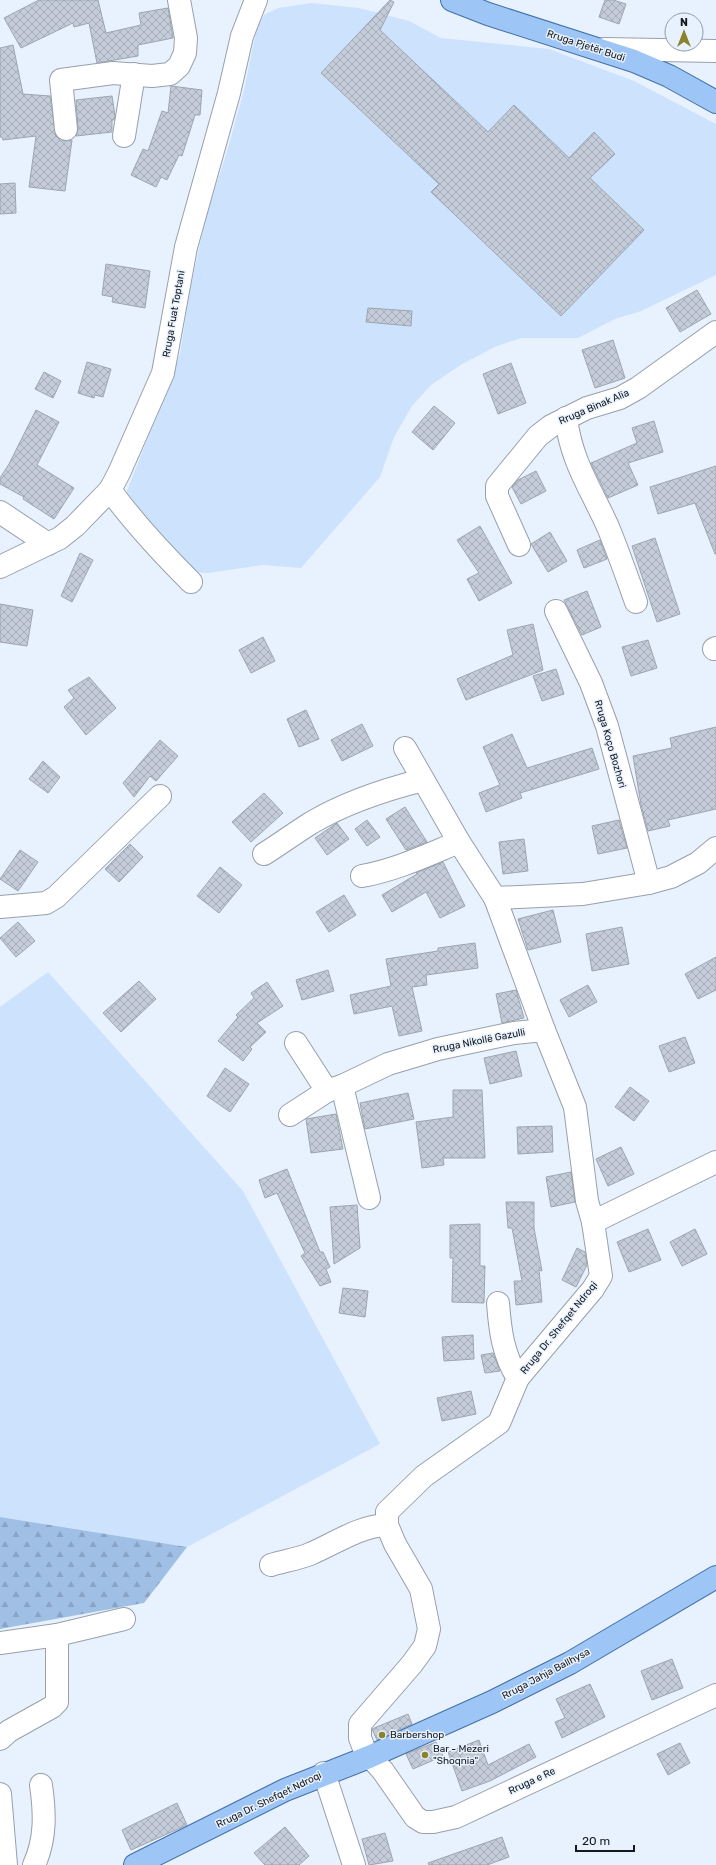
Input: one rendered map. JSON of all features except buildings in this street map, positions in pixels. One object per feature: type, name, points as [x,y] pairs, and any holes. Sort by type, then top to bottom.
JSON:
[{"type":"main road","name":"Rruga Pjetër Budi","points":[[452,0],[488,14],[646,66],[716,102]]},
{"type":"main road","name":"Rruga Jahja Ballhysa","points":[[369,1757],[492,1702],[570,1663],[716,1577]]},
{"type":"main road","name":"Rruga Dr. Shefqet Ndroqi","points":[[135,1865],[285,1790],[324,1773],[369,1757]]},
{"type":"street","points":[[66,129],[61,80],[113,73],[152,76],[170,74],[179,66],[185,53],[186,38],[179,0]]},
{"type":"street","name":"Rruga Fuat Toptani","points":[[0,567],[48,544],[75,526],[110,490],[119,473],[163,373],[186,247],[229,93],[242,36],[256,0]]},
{"type":"street","points":[[595,49],[684,49],[716,51]]},
{"type":"street","points":[[124,136],[134,74]]},
{"type":"street","name":"Rruga Binak Alia","points":[[519,545],[497,496],[498,486],[538,436],[551,426],[566,418],[638,388],[716,332]]},
{"type":"street","points":[[566,418],[572,453],[608,527],[636,602]]},
{"type":"street","points":[[110,490],[124,509],[167,558],[191,582]]},
{"type":"street","points":[[0,512],[48,544]]},
{"type":"street","name":"Rruga Koço Bozhori","points":[[556,611],[591,683],[607,726],[649,883]]},
{"type":"street","points":[[405,748],[459,842],[495,898],[574,1107],[587,1201],[593,1222],[716,1162]]},
{"type":"street","points":[[264,854],[312,822],[398,786],[423,780]]},
{"type":"street","points":[[0,907],[46,903],[56,897],[160,796]]},
{"type":"street","points":[[362,876],[382,872],[400,866],[459,842]]},
{"type":"street","points":[[495,898],[583,894],[649,883],[670,877],[698,863],[716,848]]},
{"type":"street","name":"Rruga Nikollë Gazulli","points":[[290,1115],[335,1088],[388,1064],[438,1049],[514,1033],[544,1030]]},
{"type":"street","points":[[296,1043],[335,1088],[369,1198]]},
{"type":"street","name":"Rruga Dr. Shefqet Ndroqi","points":[[387,1526],[387,1512],[424,1476],[499,1423],[518,1378],[593,1288],[601,1276],[593,1222]]},
{"type":"street","name":"Rruga Dr. Shefqet Ndroqi","points":[[498,1303],[504,1350],[509,1365],[518,1378]]},
{"type":"street","points":[[272,1565],[308,1555],[363,1529],[374,1526],[387,1526],[395,1544],[421,1589],[429,1629],[425,1646],[412,1664],[360,1724],[360,1738],[369,1757]]},
{"type":"street","points":[[0,1643],[57,1635],[124,1619]]},
{"type":"street","points":[[0,1739],[9,1731],[52,1707],[57,1702],[57,1635]]},
{"type":"street","name":"Rruga e Re","points":[[369,1757],[383,1771],[415,1817],[423,1822],[433,1822],[456,1817],[716,1695]]},
{"type":"street","points":[[324,1773],[354,1865]]},
{"type":"street","points":[[34,1865],[39,1855],[44,1831],[44,1808],[41,1785]]},
{"type":"street","points":[[0,1794],[6,1865]]},
{"type":"shaded area","points":[[312,3],[359,8],[409,21],[441,38],[549,49],[634,81],[716,124],[716,275],[641,311],[615,319],[578,338],[521,338],[497,346],[462,364],[431,385],[412,406],[394,437],[380,477],[301,568],[262,565],[208,573],[194,572],[129,505],[127,491],[180,354],[190,290],[207,212],[226,155],[244,90],[257,27],[264,15],[278,8]]},
{"type":"shaded area","points":[[48,972],[243,1191],[380,1444],[187,1547],[0,1517],[0,1007]]},
{"type":"green space","points":[[0,1517],[187,1547],[144,1603],[0,1629]]},
{"type":"place","name":"Barbershop","points":[[382,1735]]},
{"type":"place","name":"Bar - Mezeri \"Shoqnia\"","points":[[425,1755]]}]
